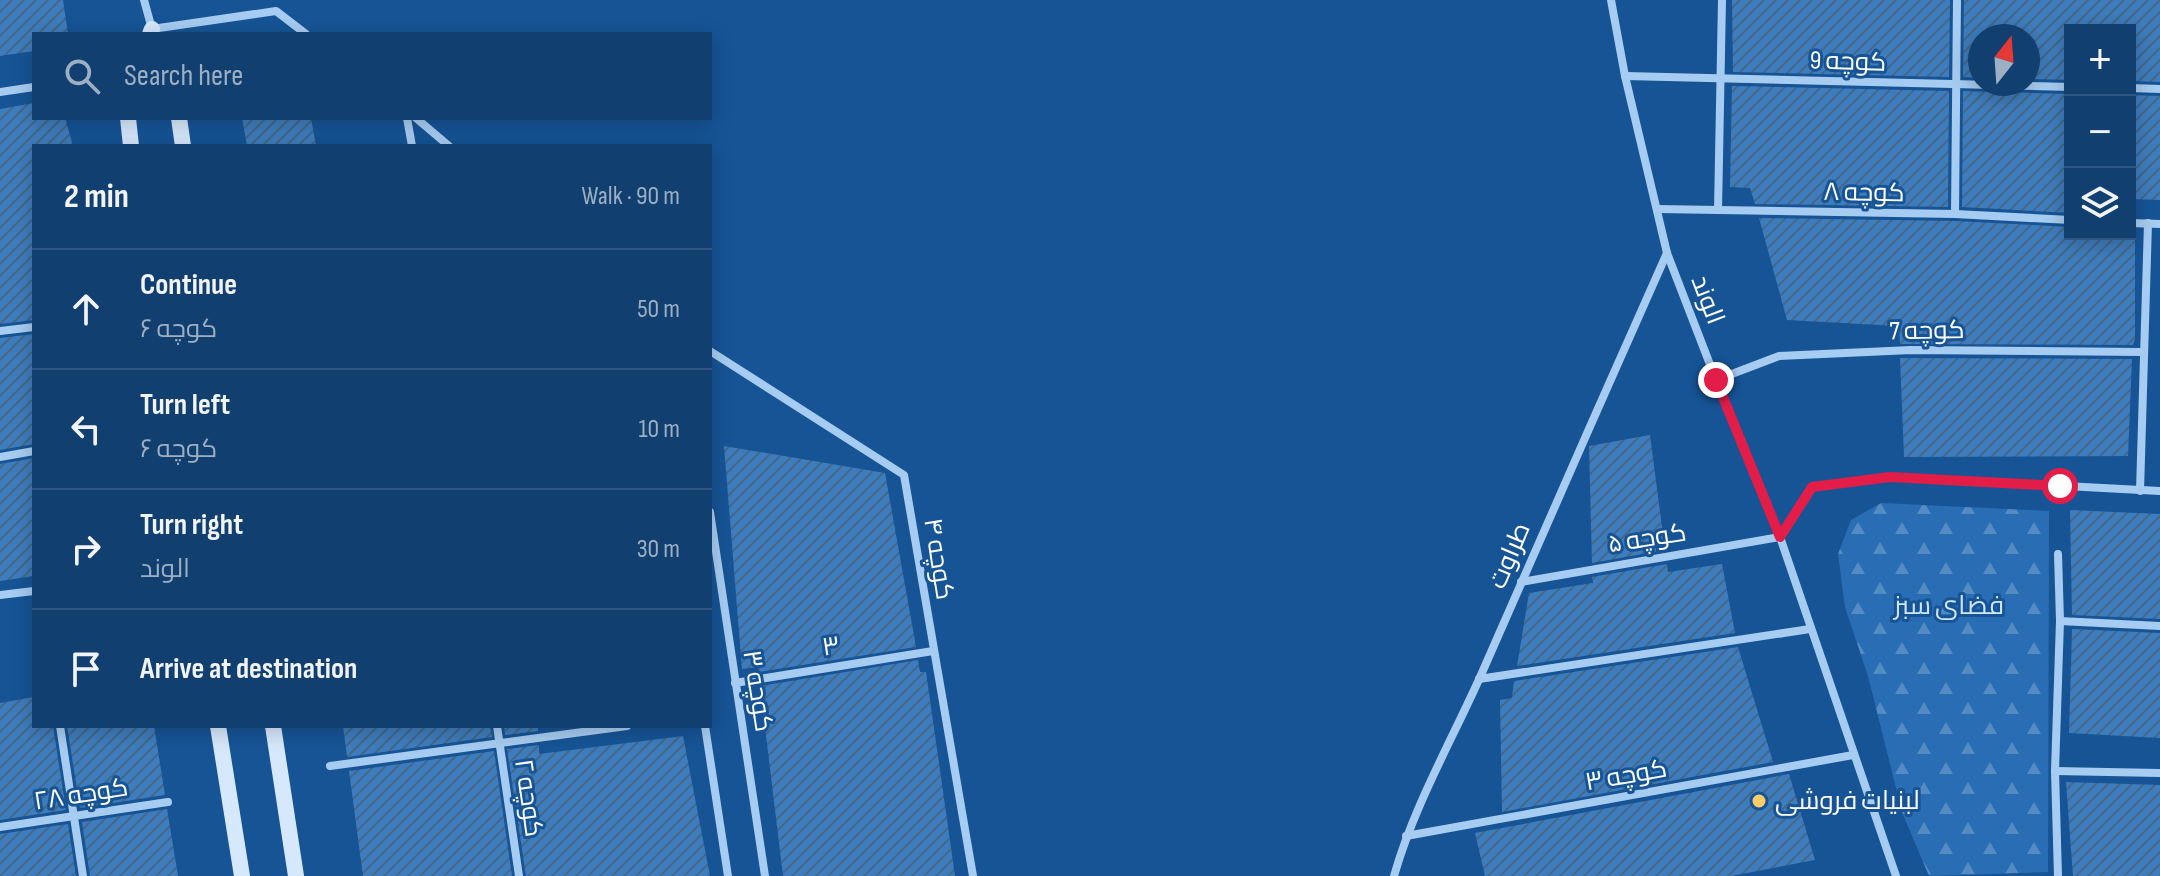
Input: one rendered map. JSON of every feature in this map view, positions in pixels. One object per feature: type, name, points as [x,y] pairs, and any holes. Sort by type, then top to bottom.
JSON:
[{"type":"main road","points":[[128,120],[131,144]]},
{"type":"main road","points":[[179,120],[183,144]]},
{"type":"main road","points":[[218,728],[242,876]]},
{"type":"main road","points":[[273,728],[296,876]]},
{"type":"street","points":[[144,0],[152,32],[276,11],[303,32]]},
{"type":"street","name":"الوند","points":[[1611,0],[1625,76],[1667,253],[1780,537],[1896,876]]},
{"type":"street","points":[[1718,210],[1722,0]]},
{"type":"street","points":[[1955,214],[1957,0]]},
{"type":"street","name":"کوچه 9","points":[[1625,76],[2064,87]]},
{"type":"street","points":[[0,92],[32,87]]},
{"type":"street","points":[[2136,88],[2160,89]]},
{"type":"street","points":[[407,120],[412,144]]},
{"type":"street","points":[[418,120],[447,144]]},
{"type":"street","name":"کوچه ۸","points":[[1657,209],[1955,214],[2064,220]]},
{"type":"street","points":[[2136,223],[2160,224]]},
{"type":"street","points":[[2140,491],[2148,223]]},
{"type":"street","name":"طراوت","points":[[1394,876],[1406,836],[1479,679],[1667,253]]},
{"type":"street","points":[[0,331],[32,327]]},
{"type":"street","name":"کوچه 7","points":[[1716,380],[1779,356],[1911,350],[2143,352]]},
{"type":"street","name":"کوچه ۴","points":[[712,352],[904,475],[973,876]]},
{"type":"street","points":[[0,457],[32,451]]},
{"type":"street","points":[[1780,537],[1812,487],[1890,477],[2160,491]]},
{"type":"street","name":"کوچه ۳","points":[[712,526],[765,876]]},
{"type":"street","name":"کوچه ۵","points":[[1521,582],[1780,537]]},
{"type":"street","points":[[2058,554],[2060,621],[2055,771],[2058,876]]},
{"type":"street","points":[[0,595],[32,591]]},
{"type":"street","points":[[2060,621],[2160,626]]},
{"type":"street","points":[[1479,679],[1810,629]]},
{"type":"street","name":"۳","points":[[735,683],[933,651]]},
{"type":"street","points":[[60,728],[83,876]]},
{"type":"street","name":"کوچه ۲","points":[[497,728],[519,876]]},
{"type":"street","points":[[330,766],[612,728]]},
{"type":"street","points":[[705,728],[728,876]]},
{"type":"street","name":"کوچه ۳","points":[[1406,836],[1853,755]]},
{"type":"street","points":[[2055,771],[2160,773]]},
{"type":"street","name":"کوچه ۲۸","points":[[0,827],[168,802]]},
{"type":"green space","name":"فضای سبز","points":[[1881,503],[2049,511],[2048,872],[1929,876],[1902,812],[1868,676],[1845,607],[1838,554],[1851,520]]},
{"type":"building","points":[[0,0],[63,0],[68,32],[32,32],[32,51],[0,56]]},
{"type":"building","points":[[1732,0],[1950,0],[1949,77],[1733,72]]},
{"type":"building","points":[[1964,0],[2160,0],[2160,82],[2136,81],[2136,24],[2064,24],[2064,80],[2040,79],[2040,24],[1968,24],[1968,77],[1963,77]]},
{"type":"building","points":[[1732,86],[1949,91],[1948,207],[1755,204],[1750,188],[1730,187]]},
{"type":"building","points":[[1963,91],[1968,91],[1968,96],[2064,94],[2064,213],[1962,207]]},
{"type":"building","points":[[2136,95],[2160,96],[2160,200],[2136,199]]},
{"type":"building","points":[[32,103],[32,120],[66,120],[72,144],[32,144],[32,320],[0,324],[0,109]]},
{"type":"building","points":[[242,120],[311,120],[316,144],[247,144]]},
{"type":"building","points":[[1759,218],[1955,221],[2064,227],[2064,240],[2135,240],[2133,345],[1900,344],[1899,326],[1787,320]]},
{"type":"building","points":[[32,334],[32,444],[0,450],[0,338]]},
{"type":"building","points":[[1900,358],[2132,359],[2128,456],[1904,457]]},
{"type":"building","points":[[1650,435],[1665,550],[1592,563],[1589,446]]},
{"type":"building","points":[[724,446],[885,473],[916,647],[759,672],[758,667],[742,669]]},
{"type":"building","points":[[32,458],[32,576],[0,581],[0,464]]},
{"type":"building","points":[[2070,510],[2160,514],[2160,619],[2072,615]]},
{"type":"building","points":[[1667,564],[1668,572],[1722,564],[1735,633],[1517,666],[1529,593],[1593,583],[1592,577]]},
{"type":"building","points":[[2072,629],[2160,633],[2160,738],[2069,733]]},
{"type":"building","points":[[1738,647],[1773,762],[1502,812],[1500,700],[1512,698],[1514,681]]},
{"type":"building","points":[[918,660],[920,672],[926,672],[955,876],[783,876],[760,686]]},
{"type":"building","points":[[32,697],[32,728],[53,728],[66,810],[0,820],[0,703]]},
{"type":"building","points":[[67,728],[154,728],[165,795],[80,808]]},
{"type":"building","points":[[343,728],[490,728],[492,737],[347,757]]},
{"type":"building","points":[[504,728],[538,728],[538,731],[505,735]]},
{"type":"building","points":[[683,736],[710,876],[526,876],[507,749],[539,745],[539,754]]},
{"type":"building","points":[[494,751],[512,876],[363,876],[349,771]]},
{"type":"building","points":[[1789,774],[1815,860],[1731,876],[1485,876],[1475,833]]},
{"type":"building","points":[[2066,782],[2160,785],[2160,876],[2073,876]]},
{"type":"building","points":[[167,809],[178,876],[90,876],[82,822]]},
{"type":"building","points":[[68,824],[76,876],[0,876],[0,834]]},
{"type":"place","name":"لبنیات فروشی","points":[[1759,801]]},
{"type":"route","points":[[1716,380],[1780,537],[1812,487],[1890,477],[2060,486]]}]
